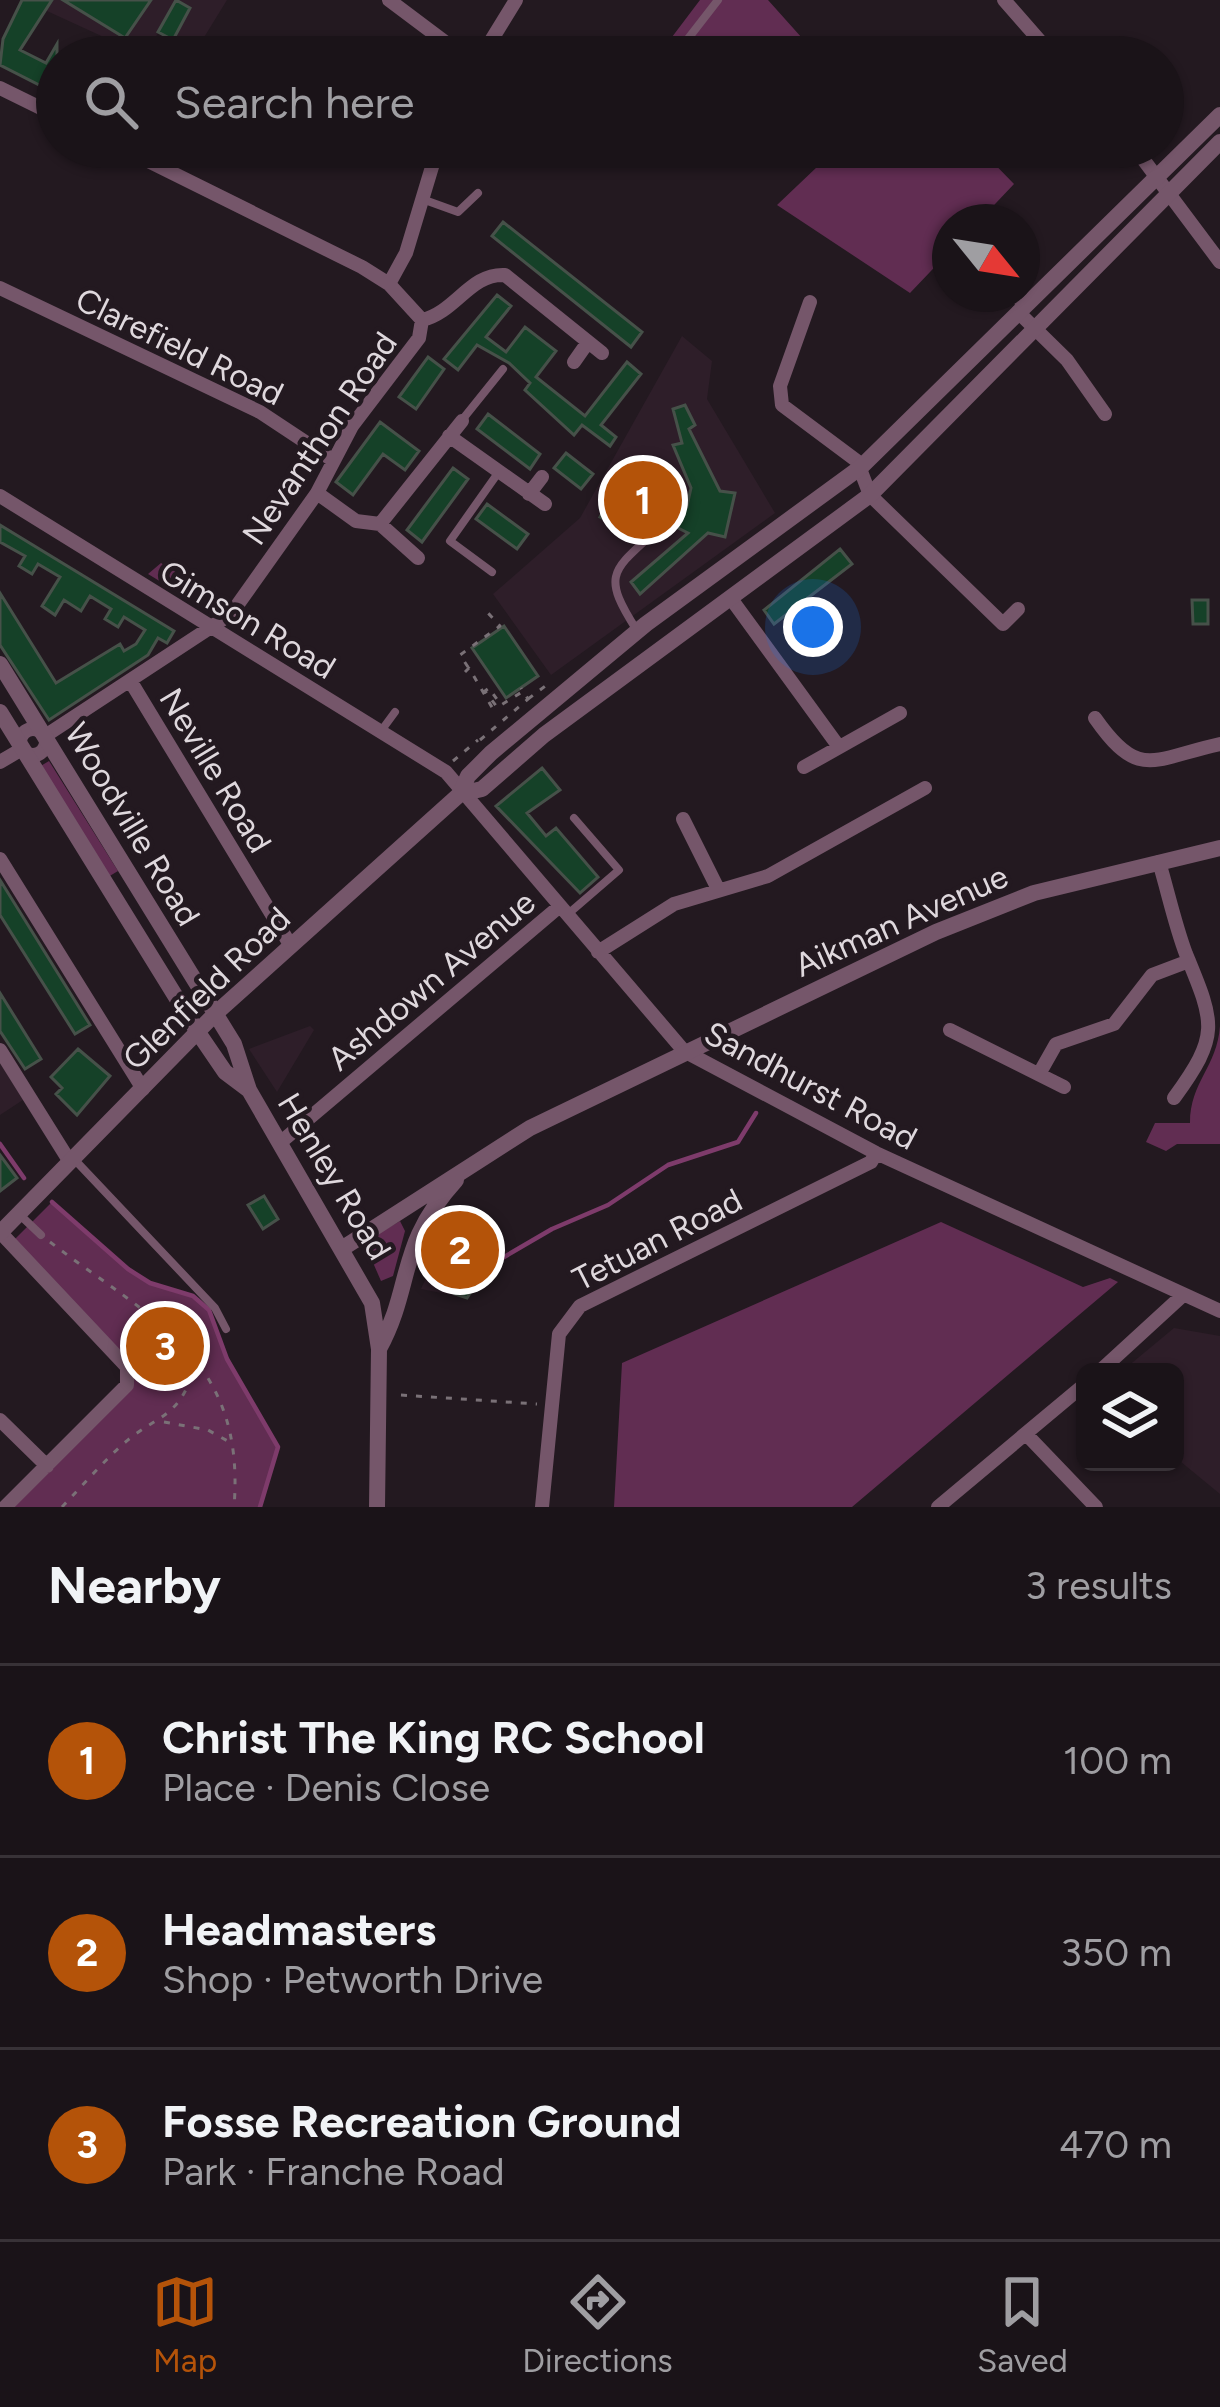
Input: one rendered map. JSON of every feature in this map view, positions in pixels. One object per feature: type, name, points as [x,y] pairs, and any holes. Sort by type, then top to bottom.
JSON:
[{"type":"street","points":[[388,0],[437,36]]},
{"type":"street","points":[[494,36],[516,0]]},
{"type":"street","points":[[1004,0],[1036,36]]},
{"type":"street","points":[[0,88],[36,106]]},
{"type":"street","name":"Glenfield Road","points":[[1184,160],[1220,115]]},
{"type":"street","name":"Glenfield Road","points":[[1040,285],[1220,142]]},
{"type":"street","points":[[161,168],[389,284],[422,320]]},
{"type":"street","points":[[389,284],[432,168]]},
{"type":"street","points":[[1151,168],[1220,262]]},
{"type":"street","name":"Glenfield Road","points":[[460,794],[482,789],[662,648],[870,495],[1036,329],[1178,168]]},
{"type":"street","name":"Nevanthon Road","points":[[213,631],[317,493],[332,459],[419,338],[422,320],[454,309],[475,283],[505,275],[602,353]]},
{"type":"street","name":"Clarefield Road","points":[[0,288],[260,412],[332,459]]},
{"type":"street","points":[[810,302],[779,397],[789,413],[861,467],[870,495],[1003,625],[1018,609]]},
{"type":"street","name":"Glenfield Road","points":[[0,1233],[214,1014],[460,794],[468,776],[491,753],[641,628],[861,467],[1009,312]]},
{"type":"street","points":[[1023,312],[1067,360],[1105,414]]},
{"type":"street","points":[[574,362],[588,342]]},
{"type":"street","points":[[380,524],[462,421]]},
{"type":"street","points":[[449,436],[545,505]]},
{"type":"street","points":[[529,494],[542,477]]},
{"type":"street","points":[[317,493],[356,521],[380,524],[415,550]]},
{"type":"street","name":"Gimson Road","points":[[0,496],[446,772],[460,794]]},
{"type":"street","points":[[793,518],[809,542]]},
{"type":"street","points":[[732,600],[839,747]]},
{"type":"street","points":[[641,628],[662,648]]},
{"type":"street","points":[[0,762],[22,748],[40,754],[45,736],[213,631]]},
{"type":"street","name":"Woodville Road","points":[[0,664],[214,1014]]},
{"type":"street","name":"Neville Road","points":[[131,682],[291,946]]},
{"type":"street","name":"Woodville Road","points":[[0,712],[197,1031]]},
{"type":"street","points":[[804,766],[900,713]]},
{"type":"street","points":[[1095,718],[1121,755],[1142,761],[1220,744]]},
{"type":"street","points":[[598,952],[674,904],[790,866],[925,788]]},
{"type":"street","name":"Sandhurst Road","points":[[460,794],[684,1051],[876,1153],[1220,1311]]},
{"type":"street","points":[[682,819],[718,889]]},
{"type":"street","name":"Aikman Avenue","points":[[460,1175],[530,1128],[956,924],[1034,893],[1220,848]]},
{"type":"street","points":[[0,859],[143,1089]]},
{"type":"street","points":[[1160,862],[1190,961],[1211,1008],[1213,1035],[1202,1065],[1174,1098]]},
{"type":"street","points":[[108,887],[129,876]]},
{"type":"street","name":"Ashdown Avenue","points":[[280,1142],[564,910]]},
{"type":"street","points":[[1039,1074],[1056,1044],[1114,1024],[1152,975],[1190,961]]},
{"type":"street","name":"Henley Road","points":[[214,1014],[242,1059],[249,1090],[366,1287],[379,1349],[377,1507]]},
{"type":"street","points":[[950,1030],[1064,1087]]},
{"type":"street","name":"Henley Road","points":[[197,1031],[225,1072],[249,1090]]},
{"type":"street","points":[[0,1050],[71,1160]]},
{"type":"street","name":"Tetuan Road","points":[[542,1507],[559,1334],[580,1306],[871,1162],[876,1153]]},
{"type":"street","points":[[343,1248],[460,1175]]},
{"type":"street","points":[[379,1349],[419,1228],[460,1175]]},
{"type":"street","points":[[401,1208],[419,1228]]},
{"type":"street","points":[[0,1233],[127,1367],[127,1385],[5,1507]]},
{"type":"street","points":[[366,1287],[386,1287],[401,1276]]},
{"type":"street","points":[[1109,1363],[1183,1295]]},
{"type":"street","points":[[939,1506],[1076,1392]]},
{"type":"street","points":[[0,1420],[47,1466]]},
{"type":"street","points":[[1026,1434],[1096,1507]]},
{"type":"lane","points":[[690,36],[718,0]]},
{"type":"lane","points":[[422,199],[458,212],[478,193]]},
{"type":"lane","points":[[462,421],[502,369]]},
{"type":"lane","points":[[492,572],[450,541],[499,472]]},
{"type":"lane","points":[[641,628],[612,592],[614,580],[628,556],[658,529]]},
{"type":"lane","points":[[381,732],[395,712]]},
{"type":"lane","points":[[564,910],[619,870],[574,818]]},
{"type":"lane","points":[[71,1160],[215,1308],[226,1329]]},
{"type":"lane","points":[[19,1214],[41,1235]]},
{"type":"path","points":[[488,613],[500,626],[460,655],[493,709],[497,707],[485,691],[489,688]]},
{"type":"path","points":[[482,687],[489,688],[501,705],[523,691]]},
{"type":"path","points":[[446,772],[479,739]]},
{"type":"path","points":[[41,1235],[164,1322],[196,1359],[216,1388],[233,1444],[234,1507]]},
{"type":"path","points":[[62,1507],[126,1441],[162,1422],[184,1393],[196,1359]]},
{"type":"path","points":[[401,1395],[551,1405]]},
{"type":"path","points":[[162,1422],[208,1430],[233,1444]]},
{"type":"shaded area","points":[[23,0],[227,0],[205,36],[101,36]]},
{"type":"shaded area","points":[[700,0],[768,0],[800,36],[673,36]]},
{"type":"shaded area","points":[[816,168],[998,168],[1014,184],[995,204],[932,204],[932,270],[910,293],[777,205]]},
{"type":"shaded area","points":[[682,336],[712,361],[707,399],[775,513],[551,675],[493,594],[580,518]]},
{"type":"shaded area","points":[[161,563],[216,597],[219,608],[209,611],[148,574]]},
{"type":"shaded area","points":[[49,761],[118,871],[108,877],[39,767]]},
{"type":"shaded area","points":[[310,1026],[314,1030],[277,1092],[249,1049]]},
{"type":"shaded area","points":[[1220,1026],[1220,1144],[1177,1144],[1166,1151],[1146,1142],[1155,1123],[1190,1123],[1194,1096],[1214,1053]]},
{"type":"shaded area","points":[[0,1050],[29,1096],[0,1115]]},
{"type":"shaded area","points":[[52,1202],[128,1269],[150,1283],[193,1296],[209,1310],[227,1359],[278,1447],[260,1507],[5,1507],[127,1385],[127,1367],[13,1241]]},
{"type":"shaded area","points":[[455,1214],[510,1253],[487,1267],[467,1298],[421,1289]]},
{"type":"shaded area","points":[[400,1221],[405,1231],[393,1276],[381,1281],[364,1242]]},
{"type":"shaded area","points":[[941,1222],[1083,1287],[1110,1278],[1118,1282],[852,1507],[614,1507],[622,1363]]},
{"type":"shaded area","points":[[1174,1328],[1220,1336],[1220,1494],[1184,1464],[1184,1363],[1132,1363]]},
{"type":"building","points":[[22,0],[52,0],[20,50],[36,58],[36,83],[0,65],[3,39]]},
{"type":"building","points":[[63,0],[151,0],[122,36]]},
{"type":"building","points":[[176,0],[190,8],[175,36],[158,32]]},
{"type":"building","points":[[503,222],[642,332],[631,347],[492,236]]},
{"type":"building","points":[[497,295],[511,306],[486,337],[506,352],[525,327],[556,351],[536,377],[585,416],[627,362],[641,374],[601,425],[616,437],[610,446],[582,425],[574,435],[525,390],[530,383],[509,363],[477,345],[458,370],[444,359]]},
{"type":"building","points":[[428,357],[444,369],[416,409],[399,397]]},
{"type":"building","points":[[685,405],[695,425],[689,429],[720,491],[735,493],[725,537],[708,533],[640,594],[631,582],[688,533],[642,510],[629,530],[600,517],[619,482],[626,486],[640,475],[687,506],[691,488],[673,445],[682,443],[673,409]]},
{"type":"building","points":[[488,414],[540,454],[530,469],[477,429]]},
{"type":"building","points":[[380,422],[419,451],[405,470],[383,454],[353,495],[336,482]]},
{"type":"building","points":[[566,453],[593,474],[581,489],[554,468]]},
{"type":"building","points":[[453,468],[468,479],[422,542],[407,530]]},
{"type":"building","points":[[487,504],[528,534],[517,549],[476,519]]},
{"type":"building","points":[[0,525],[174,631],[167,643],[158,638],[148,655],[49,720],[0,645],[0,593],[56,683],[120,644],[124,651],[136,644],[145,630],[124,617],[118,627],[105,619],[111,609],[90,596],[81,611],[64,600],[55,615],[42,606],[60,577],[38,564],[32,574],[19,566],[25,556],[0,542]]},
{"type":"building","points":[[840,549],[852,564],[774,624],[764,610]]},
{"type":"building","points":[[1192,600],[1208,600],[1208,624],[1193,624]]},
{"type":"building","points":[[504,626],[538,676],[506,698],[472,648]]},
{"type":"building","points":[[542,768],[560,790],[527,813],[546,836],[556,828],[598,877],[580,893],[496,806]]},
{"type":"building","points":[[0,880],[90,1025],[75,1034],[0,915]]},
{"type":"building","points":[[0,993],[41,1059],[25,1069],[0,1031]]},
{"type":"building","points":[[78,1049],[110,1076],[77,1115],[56,1094],[62,1088],[51,1077]]},
{"type":"building","points":[[0,1155],[17,1178],[0,1191]]},
{"type":"building","points":[[264,1196],[278,1219],[263,1229],[248,1205]]},
{"type":"building","points":[[454,1239],[494,1256],[467,1298],[455,1294],[464,1283],[438,1276]]},
{"type":"waterway","points":[[487,1267],[552,1229],[608,1205],[668,1165],[738,1142],[756,1113]]},
{"type":"waterway","points":[[0,1144],[24,1178]]},
{"type":"waterway","points":[[52,1202],[128,1269],[150,1283],[193,1296],[209,1310],[227,1359],[278,1447],[260,1507]]},
{"type":"place","name":"Christ The King RC School","points":[[643,500]]},
{"type":"place","name":"Headmasters","points":[[460,1250]]},
{"type":"place","name":"Fosse Recreation Ground","points":[[165,1346]]}]
